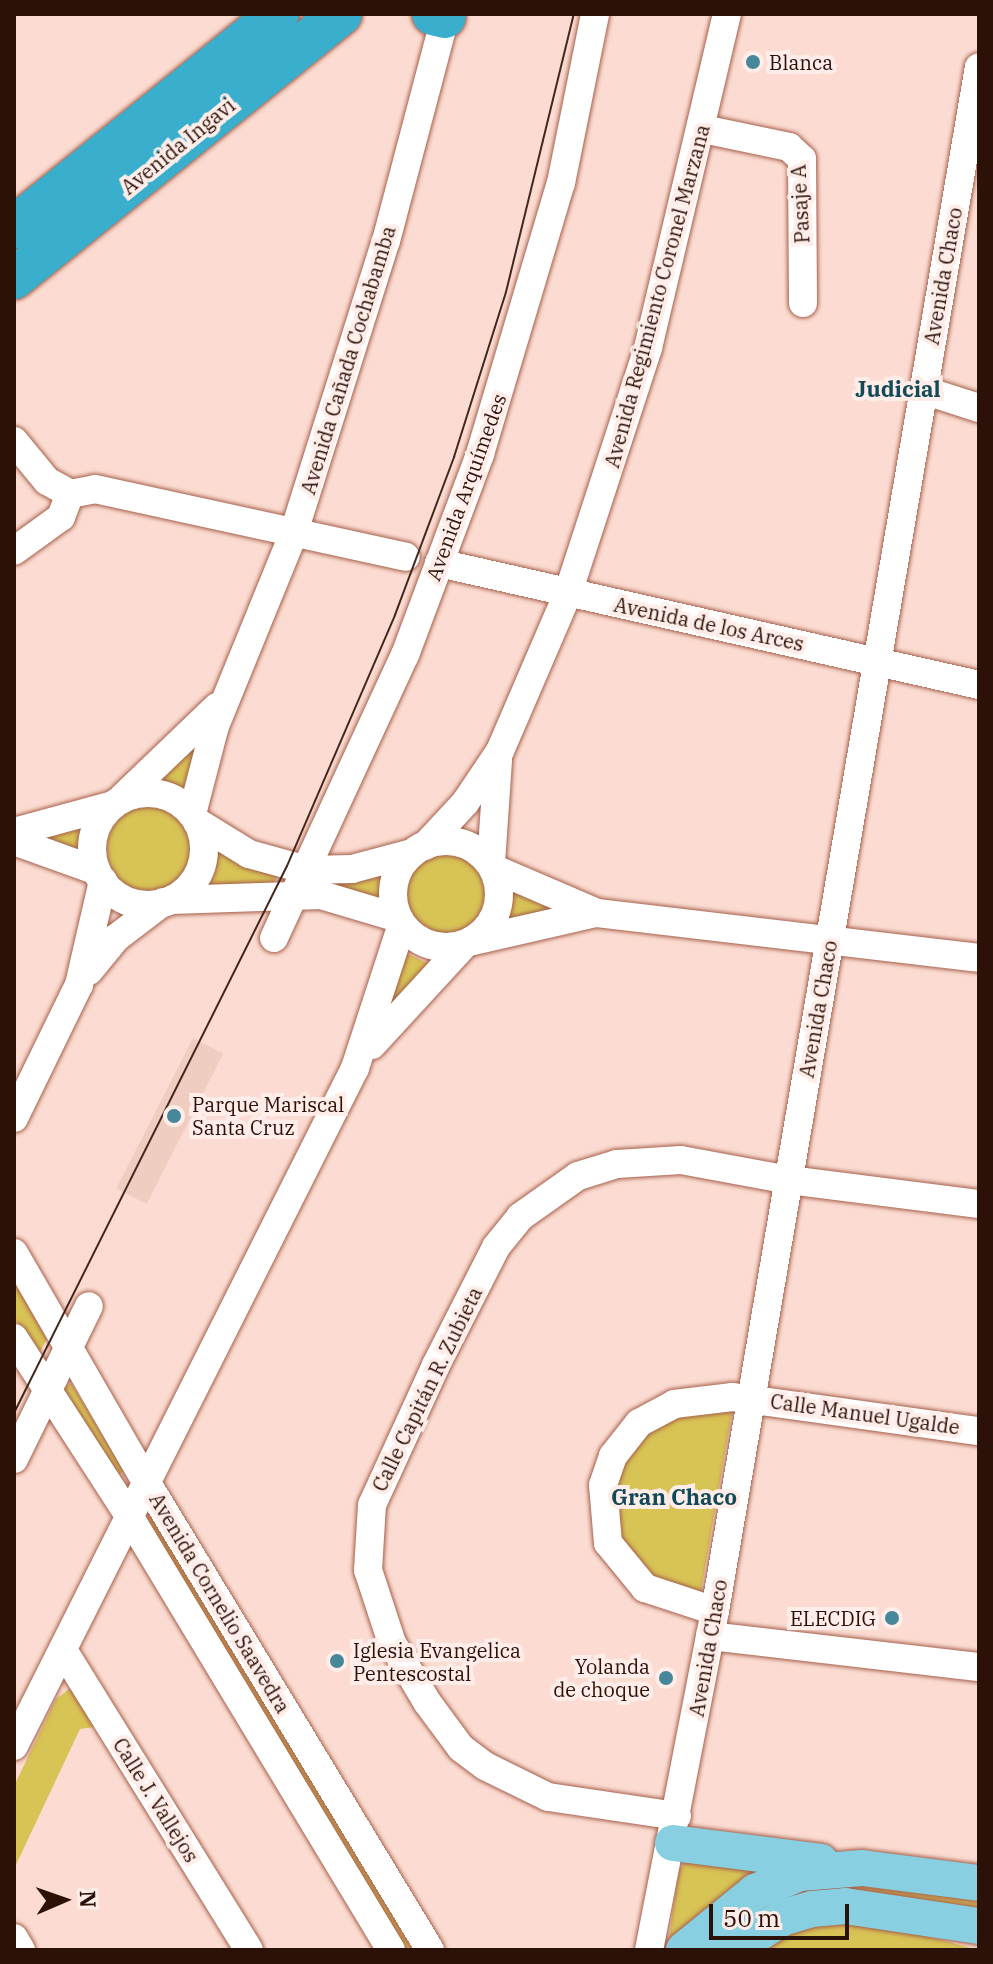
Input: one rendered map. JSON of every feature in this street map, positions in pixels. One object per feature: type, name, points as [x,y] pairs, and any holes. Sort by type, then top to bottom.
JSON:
[{"type":"highway","name":"Avenida Ingavi","points":[[14,227],[278,14]]},
{"type":"highway","name":"Avenida Ingavi","points":[[14,278],[341,14]]},
{"type":"main road","points":[[675,1830],[862,1868],[979,1883]]},
{"type":"main road","points":[[684,1950],[736,1906],[776,1882],[800,1873],[862,1868]]},
{"type":"main road","points":[[732,1950],[782,1918],[812,1909],[845,1906],[979,1926]]},
{"type":"street","name":"Avenida Arquímedes","points":[[274,938],[405,655],[439,563],[527,309],[561,183],[595,14]]},
{"type":"street","name":"Avenida Regimiento Coronel Marzana","points":[[419,849],[465,803],[500,751],[568,593],[648,348],[703,129],[727,14]]},
{"type":"street","name":"Avenida Cañada Cochabamba","points":[[194,818],[226,698],[294,532],[386,241],[441,15]]},
{"type":"street","name":"Avenida Chaco","points":[[649,1950],[675,1830],[712,1624],[880,662],[923,390],[968,200],[979,67]]},
{"type":"street","name":"Pasaje A","points":[[703,129],[789,147],[802,159],[803,303]]},
{"type":"street","points":[[923,390],[979,408]]},
{"type":"street","points":[[14,441],[47,481],[70,494],[95,489],[406,557]]},
{"type":"street","points":[[14,551],[61,517],[70,494]]},
{"type":"street","name":"Avenida de los Arces","points":[[439,563],[979,685]]},
{"type":"street","name":"Avenida Cañada Cochabamba","points":[[114,803],[226,698]]},
{"type":"street","name":"Avenida Regimiento Coronel Marzana","points":[[493,866],[491,812],[500,751]]},
{"type":"street","points":[[14,832],[152,793],[249,854],[301,882],[400,921],[431,945],[466,944],[597,913]]},
{"type":"street","points":[[79,985],[100,876],[93,837],[114,803]]},
{"type":"street","points":[[14,1118],[79,985],[116,938],[187,889],[201,867],[204,841],[194,818]]},
{"type":"street","points":[[14,841],[100,876],[127,900],[167,901],[301,882],[419,849],[464,845],[493,866],[597,913],[979,958]]},
{"type":"street","points":[[14,1746],[355,1068],[400,921],[394,884],[419,849]]},
{"type":"street","points":[[355,1068],[407,1001],[493,917],[498,897],[493,866]]},
{"type":"street","name":"Calle Capitán R. Zubieta","points":[[675,1830],[548,1797],[485,1766],[461,1748],[427,1702],[379,1616],[368,1570],[372,1505],[383,1474],[496,1247],[543,1198],[578,1176],[653,1159],[979,1204]]},
{"type":"street","name":"Avenida Cornelio Saavedra","points":[[14,1253],[147,1483],[430,1950]]},
{"type":"street","points":[[14,1459],[89,1306]]},
{"type":"street","name":"Avenida Cornelio Saavedra","points":[[14,1338],[129,1516],[391,1950]]},
{"type":"street","name":"Calle Manuel Ugalde","points":[[979,1431],[751,1398],[706,1398],[657,1411],[625,1438],[603,1485],[608,1543],[624,1569],[645,1588],[712,1624],[979,1667]]},
{"type":"street","name":"Calle J. Vallejos","points":[[63,1650],[249,1950]]},
{"type":"street","points":[[14,1938],[21,1950]]},
{"type":"shaded area","points":[[201,735],[189,798],[153,784]]},
{"type":"shaded area","points":[[142,806],[158,806],[181,818],[190,832],[193,849],[190,866],[181,880],[158,892],[142,892],[126,885],[114,873],[107,857],[107,841],[114,825],[126,813]]},
{"type":"shaded area","points":[[90,819],[84,856],[17,837]]},
{"type":"shaded area","points":[[219,850],[278,874],[273,884],[210,887]]},
{"type":"shaded area","points":[[445,852],[461,856],[474,864],[482,877],[486,893],[482,909],[474,922],[461,930],[445,934],[429,930],[416,922],[408,909],[404,893],[408,877],[416,864],[429,856]]},
{"type":"shaded area","points":[[385,871],[381,903],[330,884],[332,881]]},
{"type":"shaded area","points":[[511,888],[539,904],[578,912],[497,933]]},
{"type":"shaded area","points":[[402,951],[435,967],[382,1023]]},
{"type":"shaded area","points":[[193,1038],[223,1053],[147,1204],[116,1189]]},
{"type":"shaded area","points":[[14,1263],[53,1326],[38,1356],[14,1317]]},
{"type":"shaded area","points":[[71,1383],[124,1471],[116,1476],[63,1388]]},
{"type":"shaded area","points":[[732,1412],[700,1597],[669,1589],[624,1555],[611,1512],[621,1460],[635,1442],[667,1416]]},
{"type":"shaded area","points":[[152,1515],[413,1950],[401,1950],[143,1521]]},
{"type":"shaded area","points":[[69,1689],[78,1690],[101,1726],[80,1729],[14,1869],[14,1786],[56,1699]]},
{"type":"shaded area","points":[[686,1862],[770,1870],[668,1948],[678,1870]]},
{"type":"shaded area","points":[[829,1883],[979,1895],[979,1911],[729,1926],[774,1896]]},
{"type":"shaded area","points":[[815,1915],[922,1935],[979,1950],[741,1950]]},
{"type":"tram line","points":[[14,1413],[287,866],[395,615],[454,457],[506,292],[574,14]]},
{"type":"place","name":"Blanca","points":[[753,62]]},
{"type":"place","name":"Parque Mariscal Santa Cruz","points":[[174,1116]]},
{"type":"place","name":"ELECDIG","points":[[892,1618]]},
{"type":"place","name":"Iglesia Evangelica Pentescostal","points":[[337,1661]]},
{"type":"place","name":"Yolanda de choque","points":[[666,1678]]},
{"type":"district","name":"Judicial","points":[[898,389]]},
{"type":"district","name":"Gran Chaco","points":[[674,1497]]}]
